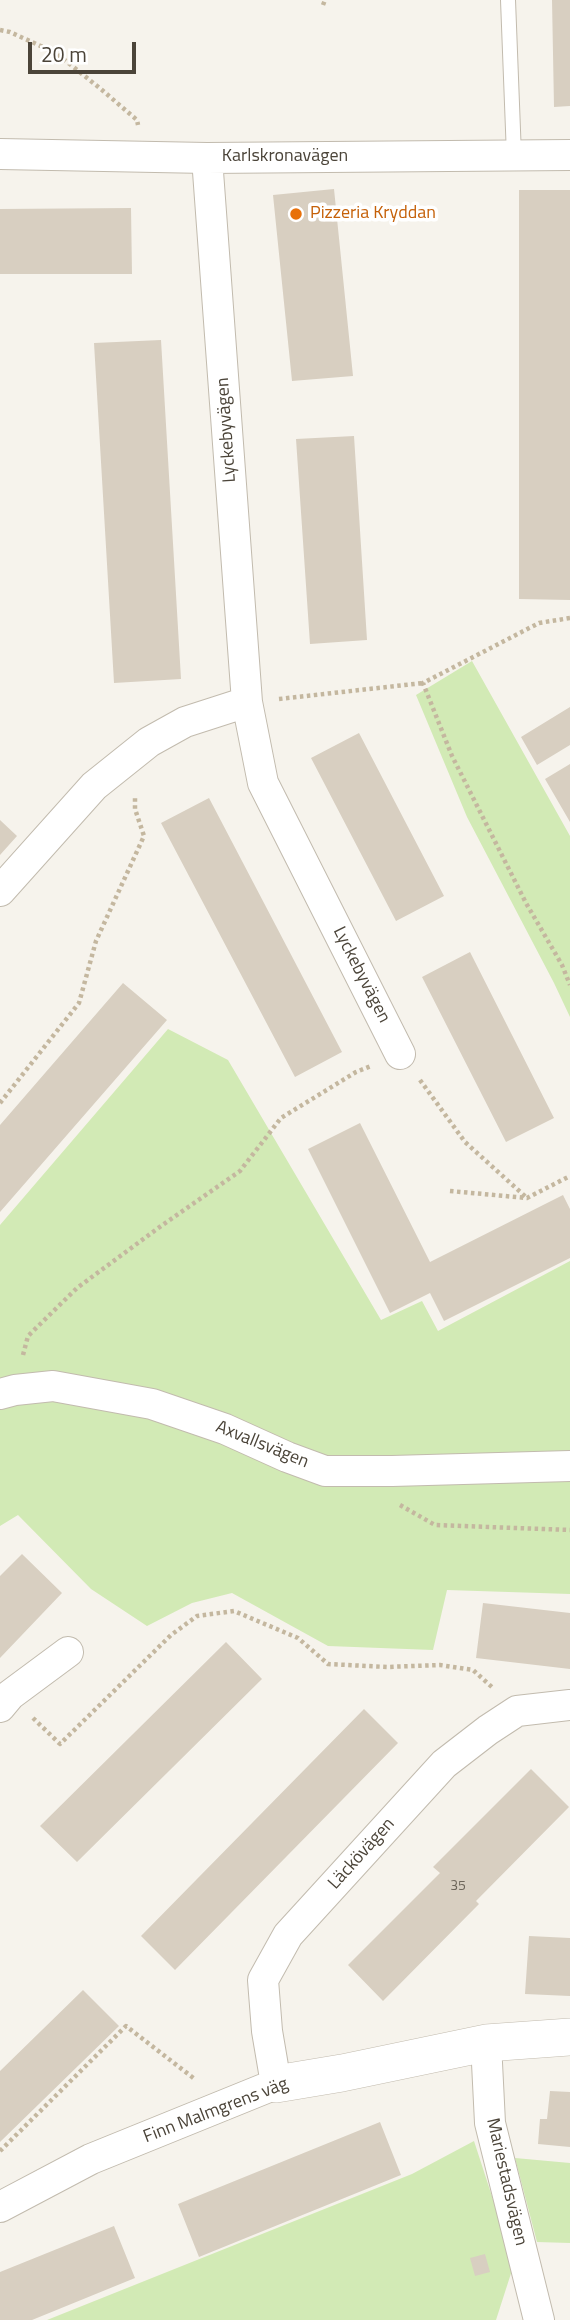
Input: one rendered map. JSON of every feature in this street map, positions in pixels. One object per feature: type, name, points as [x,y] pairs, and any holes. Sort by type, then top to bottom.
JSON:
[{"type":"street","name":"Karlskronavägen","points":[[0,154],[207,158],[570,155]]},
{"type":"street","name":"Lyckebyvägen","points":[[207,158],[247,702],[263,783],[400,1054]]},
{"type":"street","points":[[0,891],[94,786],[149,741],[186,722],[247,702]]},
{"type":"street","name":"Axvallsvägen","points":[[8,1392],[53,1386],[152,1404],[225,1429],[325,1471],[570,1466]]},
{"type":"street","points":[[5,1701],[68,1652]]},
{"type":"street","name":"Läckövägen","points":[[276,2084],[267,2032],[263,1980],[288,1935],[444,1764],[516,1711],[570,1704]]},
{"type":"street","name":"Finn Malmgrens väg","points":[[0,2207],[92,2159],[276,2084],[342,2073],[486,2042],[570,2037]]},
{"type":"street","name":"Mariestadsvägen","points":[[486,2042],[490,2123],[540,2320]]},
{"type":"lane","points":[[508,0],[514,156]]},
{"type":"path","points":[[0,30],[56,53],[103,90],[137,120],[149,157]]},
{"type":"path","points":[[247,702],[423,683],[539,623],[570,618]]},
{"type":"path","points":[[423,683],[452,756],[570,985]]},
{"type":"path","points":[[0,1103],[79,1003],[96,941],[144,836],[135,809],[134,783]]},
{"type":"path","points":[[8,1392],[28,1336],[77,1288],[240,1171],[281,1118],[356,1072],[400,1054],[465,1142],[527,1198]]},
{"type":"path","points":[[450,1191],[527,1198],[570,1176]]},
{"type":"path","points":[[342,1471],[435,1525],[570,1530]]},
{"type":"path","points":[[5,1701],[60,1744],[171,1635],[197,1616],[234,1611],[298,1638],[328,1664],[387,1667],[440,1665],[473,1670],[516,1711]]},
{"type":"path","points":[[0,2151],[127,2026],[204,2086]]},
{"type":"green space","points":[[472,661],[570,836],[570,1017],[467,817],[416,695]]},
{"type":"green space","points":[[168,1029],[228,1060],[381,1320],[422,1301],[438,1331],[570,1261],[570,1594],[447,1590],[433,1650],[328,1646],[232,1593],[192,1603],[147,1626],[91,1589],[18,1515],[0,1526],[0,1225]]},
{"type":"green space","points":[[474,2141],[514,2264],[496,2320],[47,2320],[412,2174]]},
{"type":"green space","points":[[515,2158],[570,2163],[570,2243],[537,2242]]},
{"type":"building","points":[[552,0],[570,0],[570,106],[554,107]]},
{"type":"building","points":[[334,189],[353,376],[292,381],[273,195]]},
{"type":"building","points":[[519,190],[570,190],[570,600],[519,599]]},
{"type":"building","points":[[131,208],[132,274],[0,274],[0,209]]},
{"type":"building","points":[[161,340],[181,679],[114,683],[94,343]]},
{"type":"building","points":[[354,436],[367,640],[310,644],[296,439]]},
{"type":"building","points":[[570,707],[570,745],[537,765],[521,737]]},
{"type":"building","points":[[359,733],[444,896],[396,921],[311,758]]},
{"type":"building","points":[[570,764],[570,822],[545,779]]},
{"type":"building","points":[[209,798],[342,1052],[295,1077],[161,823]]},
{"type":"building","points":[[0,820],[17,836],[0,855]]},
{"type":"building","points":[[470,952],[554,1118],[506,1142],[422,977]]},
{"type":"building","points":[[123,983],[167,1020],[0,1212],[0,1125]]},
{"type":"building","points":[[360,1123],[430,1262],[563,1195],[570,1209],[570,1258],[444,1321],[430,1293],[390,1313],[308,1149]]},
{"type":"building","points":[[22,1554],[62,1593],[0,1658],[0,1576]]},
{"type":"building","points":[[483,1603],[570,1613],[570,1669],[476,1658]]},
{"type":"building","points":[[226,1642],[262,1679],[77,1862],[40,1826]]},
{"type":"building","points":[[364,1709],[398,1743],[175,1970],[141,1936]]},
{"type":"building","points":[[531,1769],[569,1807],[476,1901],[479,1904],[383,2001],[348,1965],[440,1873],[433,1867]]},
{"type":"building","points":[[529,1936],[570,1938],[570,1996],[525,1994]]},
{"type":"building","points":[[83,1990],[119,2026],[0,2142],[0,2071]]},
{"type":"building","points":[[550,2091],[570,2092],[570,2147],[538,2144],[540,2119],[547,2119]]},
{"type":"building","points":[[380,2122],[401,2175],[199,2257],[178,2204]]},
{"type":"building","points":[[114,2226],[135,2278],[32,2320],[0,2320],[0,2272]]},
{"type":"building","points":[[485,2254],[490,2272],[475,2276],[470,2258]]},
{"type":"place","name":"Pizzeria Kryddan","points":[[296,214]]}]
